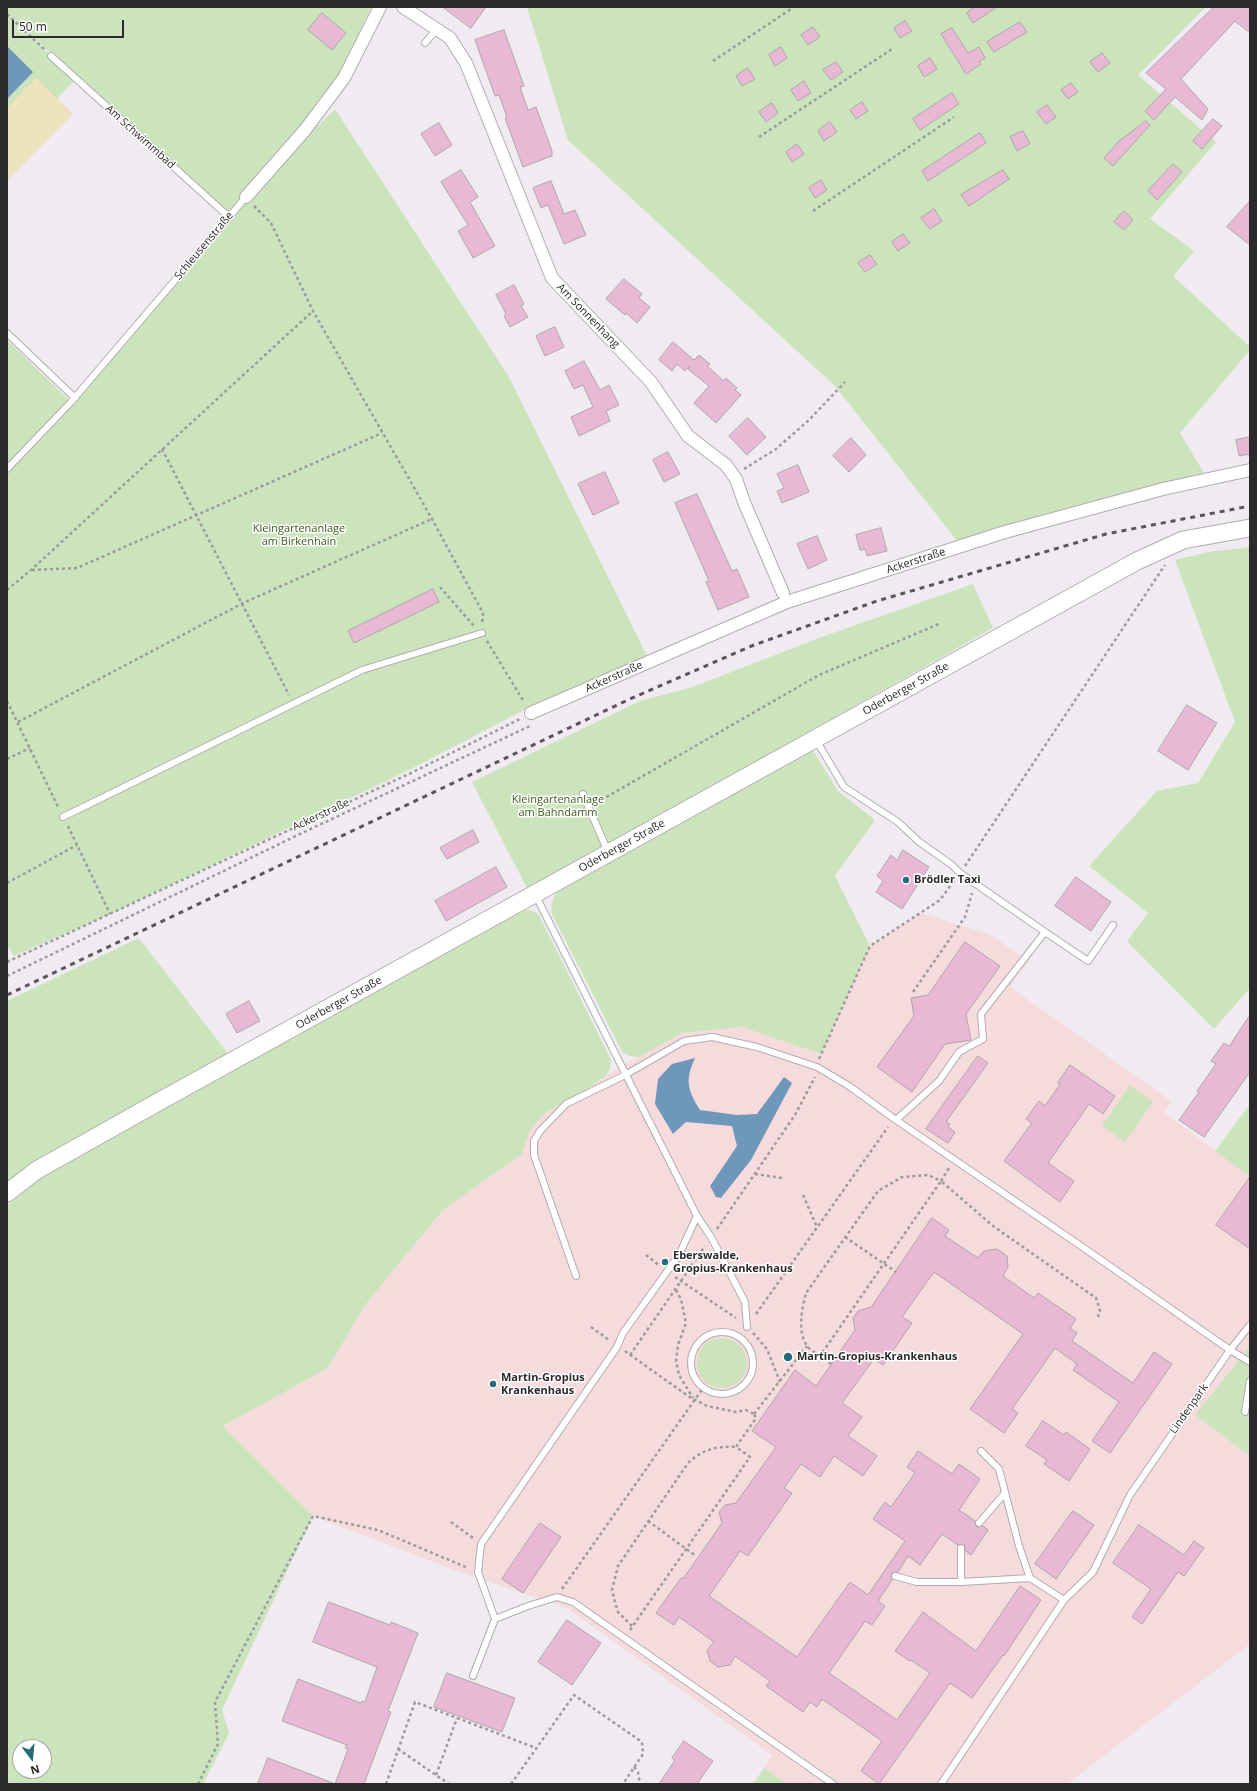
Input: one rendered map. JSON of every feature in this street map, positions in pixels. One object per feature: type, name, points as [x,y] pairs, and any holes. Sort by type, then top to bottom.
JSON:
[{"type":"main road","name":"Oderberger Straße","points":[[7,1193],[44,1166],[1137,561],[1183,540],[1250,528]]},
{"type":"street","name":"Schleusenstraße","points":[[246,197],[305,130],[344,78],[380,7]]},
{"type":"street","name":"Am Sonnenhang","points":[[403,7],[450,38],[466,63],[552,278],[651,382],[688,436],[726,465],[733,475],[784,593]]},
{"type":"street","name":"Ackerstraße","points":[[531,719],[787,602],[1005,532],[1163,488],[1250,470]]},
{"type":"lane","points":[[425,43],[437,30]]},
{"type":"lane","name":"Am Schwimmbad","points":[[52,56],[229,217]]},
{"type":"lane","name":"Schleusenstraße","points":[[7,469],[75,398],[246,197]]},
{"type":"lane","points":[[7,333],[75,398]]},
{"type":"lane","points":[[63,817],[294,705],[362,670],[482,633]]},
{"type":"lane","points":[[815,739],[844,787],[898,822],[918,841],[952,865],[960,873],[1088,961],[1113,924]]},
{"type":"lane","points":[[583,794],[609,853]]},
{"type":"lane","points":[[535,894],[697,1216],[711,1237],[745,1302],[747,1327]]},
{"type":"lane","points":[[896,1120],[939,1081],[958,1052],[983,1039],[981,1014],[1045,932]]},
{"type":"lane","points":[[576,1276],[534,1156],[534,1141],[540,1131],[566,1104],[625,1074],[684,1041],[712,1037],[757,1047],[817,1067],[849,1086],[1230,1350],[1250,1362]]},
{"type":"lane","points":[[473,1676],[495,1619],[478,1572],[481,1544],[617,1346],[623,1333],[668,1272],[679,1255],[697,1216]]},
{"type":"lane","name":"Lindenpark","points":[[941,1784],[1064,1600],[1094,1572],[1130,1495],[1230,1350],[1250,1325]]},
{"type":"lane","points":[[721,1332],[732,1334],[743,1340],[751,1351],[753,1361],[751,1374],[744,1385],[736,1391],[723,1394],[712,1393],[703,1388],[695,1378],[691,1365],[692,1355],[698,1343],[711,1334],[721,1332]]},
{"type":"lane","points":[[1245,1412],[1250,1381]]},
{"type":"lane","points":[[981,1451],[999,1469],[1019,1546],[1030,1578]]},
{"type":"lane","points":[[979,1523],[1005,1493]]},
{"type":"lane","points":[[961,1548],[961,1582]]},
{"type":"lane","points":[[895,1576],[917,1582],[961,1582],[1030,1578],[1064,1600]]},
{"type":"lane","points":[[495,1619],[528,1606],[557,1597],[573,1602],[833,1784]]},
{"type":"path","points":[[713,61],[794,7]]},
{"type":"path","points":[[7,14],[52,56]]},
{"type":"path","points":[[759,136],[892,49]]},
{"type":"path","points":[[813,211],[954,117]]},
{"type":"path","points":[[246,197],[271,223],[313,311],[432,519],[483,613],[482,633]]},
{"type":"path","points":[[7,590],[31,570],[313,311]]},
{"type":"path","points":[[733,475],[776,449],[809,420],[845,382]]},
{"type":"path","points":[[31,570],[77,568],[382,433]]},
{"type":"path","points":[[162,449],[294,705]]},
{"type":"path","points":[[18,722],[243,604],[432,519]]},
{"type":"path","points":[[630,1355],[795,1116],[815,1077],[821,1054],[870,946],[940,900],[960,873],[1163,569],[1166,561]]},
{"type":"path","points":[[7,976],[294,837],[531,719],[482,633],[468,620],[440,586]]},
{"type":"path","points":[[589,808],[819,675],[941,623]]},
{"type":"path","name":"Ackerstraße","points":[[7,962],[411,773],[531,719]]},
{"type":"path","points":[[7,759],[30,748]]},
{"type":"path","points":[[7,883],[76,845]]},
{"type":"path","points":[[914,992],[965,917],[974,883]]},
{"type":"path","points":[[747,1327],[883,1133],[896,1120]]},
{"type":"path","points":[[820,1356],[941,1182],[955,1159]]},
{"type":"path","points":[[755,1174],[782,1178]]},
{"type":"path","points":[[831,1364],[807,1346],[801,1329],[802,1309],[806,1293],[878,1191],[889,1183],[902,1177],[928,1175],[941,1182],[993,1226],[1096,1298],[1100,1310],[1098,1317]]},
{"type":"path","points":[[803,1195],[817,1227]]},
{"type":"path","points":[[845,1237],[896,1272]]},
{"type":"path","points":[[646,1255],[747,1327],[767,1350],[780,1382]]},
{"type":"path","points":[[676,1290],[681,1299],[686,1323],[678,1345],[676,1361],[679,1375],[694,1400]]},
{"type":"path","points":[[591,1327],[694,1400],[706,1406],[736,1412],[746,1410],[754,1414]]},
{"type":"path","points":[[754,1414],[807,1346]]},
{"type":"path","points":[[557,1597],[703,1388]]},
{"type":"path","points":[[736,1447],[756,1418],[754,1414]]},
{"type":"path","points":[[624,1638],[750,1457],[736,1447],[718,1447],[710,1449],[695,1457],[688,1463],[618,1566],[612,1590],[618,1612],[632,1626]]},
{"type":"path","points":[[198,1784],[218,1744],[215,1702],[313,1516],[378,1530],[478,1572]]},
{"type":"path","points":[[648,1521],[696,1556]]},
{"type":"path","points":[[451,1522],[481,1544]]},
{"type":"path","points":[[511,1784],[574,1695],[642,1742],[643,1754],[623,1784]]},
{"type":"path","points":[[386,1784],[414,1702],[536,1748]]},
{"type":"path","points":[[436,1775],[457,1718]]},
{"type":"path","points":[[398,1749],[449,1784]]},
{"type":"path","points":[[634,1767],[638,1772],[640,1784]]},
{"type":"shaded area","name":"Martin-Gropius-Krankenhaus","points":[[920,913],[989,934],[1029,961],[1010,987],[1171,1101],[1164,1112],[1250,1177],[1250,1346],[1195,1415],[1250,1456],[1250,1644],[1067,1784],[787,1784],[764,1768],[772,1755],[567,1608],[457,1571],[313,1516],[223,1426],[328,1368],[365,1305],[443,1210],[522,1154],[529,1132],[544,1114],[592,1086],[621,1066],[682,1033],[742,1027],[821,1054],[870,946]]},
{"type":"green space","name":"Kleingartenanlage am Birkenhain","points":[[7,7],[371,7],[339,76],[252,190],[335,109],[509,377],[647,656],[528,708],[411,769],[110,914],[14,956],[7,945],[7,340],[71,402],[229,217],[7,13]]},
{"type":"green space","points":[[527,7],[1206,7],[1138,75],[1216,142],[1150,219],[1194,251],[1173,276],[1250,347],[1250,350],[1180,433],[1204,473],[1049,513],[958,542],[835,386],[568,140]]},
{"type":"green space","points":[[7,14],[76,79],[7,150]]},
{"type":"green space","points":[[1250,547],[1250,988],[1214,1029],[1127,941],[1148,913],[1089,866],[1157,791],[1198,783],[1235,722],[1175,560],[1209,552]]},
{"type":"green space","name":"Kleingartenanlage am Bahndamm","points":[[973,584],[993,628],[528,890],[472,782],[640,701],[693,687],[816,639]]},
{"type":"green space","points":[[812,749],[838,791],[875,820],[835,876],[870,946],[821,1054],[742,1027],[682,1033],[639,1057],[630,1056],[622,1052],[551,912],[554,897],[562,888],[571,882]]},
{"type":"green space","points":[[531,910],[539,915],[611,1060],[610,1068],[606,1076],[592,1086],[544,1114],[529,1132],[522,1154],[443,1210],[365,1305],[328,1368],[223,1426],[313,1516],[222,1710],[229,1733],[203,1784],[7,1784],[7,1205],[48,1173],[515,911]]},
{"type":"green space","points":[[139,938],[229,1055],[7,1186],[7,1001]]},
{"type":"green space","points":[[1130,1085],[1153,1102],[1125,1142],[1102,1126]]},
{"type":"green space","points":[[1250,1104],[1250,1177],[1215,1151]]},
{"type":"green space","points":[[717,1338],[727,1338],[740,1345],[747,1358],[747,1368],[740,1381],[727,1388],[717,1388],[708,1384],[701,1377],[697,1368],[697,1358],[701,1349],[708,1342]]},
{"type":"green space","points":[[1250,1346],[1250,1456],[1195,1415]]},
{"type":"green space","points":[[764,1768],[787,1784],[753,1784]]},
{"type":"sand","points":[[36,78],[73,114],[7,181],[7,108]]},
{"type":"water","points":[[7,46],[33,72],[7,99]]},
{"type":"water","points":[[695,1058],[690,1072],[689,1084],[692,1096],[700,1110],[737,1115],[757,1114],[784,1077],[792,1083],[751,1160],[721,1198],[716,1197],[710,1186],[737,1146],[732,1126],[686,1122],[673,1134],[655,1104],[658,1079],[672,1064]]},
{"type":"building","points":[[443,7],[486,7],[471,28]]},
{"type":"building","points":[[975,7],[997,7],[973,23],[967,13]]},
{"type":"building","points":[[1214,7],[1250,7],[1250,33],[1235,21],[1181,79],[1208,109],[1202,120],[1175,97],[1154,120],[1145,111],[1166,89],[1146,73]]},
{"type":"building","points":[[322,13],[346,33],[332,50],[308,30]]},
{"type":"building","points":[[905,21],[912,31],[900,38],[894,28]]},
{"type":"building","points":[[1020,22],[1027,32],[994,52],[987,42]]},
{"type":"building","points":[[813,27],[820,37],[808,45],[801,35]]},
{"type":"building","points":[[952,28],[968,53],[979,47],[985,58],[979,62],[981,64],[966,74],[941,34]]},
{"type":"building","points":[[504,30],[524,86],[520,87],[528,110],[536,107],[552,151],[552,156],[523,167],[505,118],[507,117],[499,95],[495,96],[475,40]]},
{"type":"building","points":[[781,47],[787,58],[775,66],[769,55]]},
{"type":"building","points":[[1102,53],[1110,63],[1098,72],[1090,62]]},
{"type":"building","points":[[930,58],[937,69],[924,77],[918,66]]},
{"type":"building","points":[[836,62],[843,72],[831,80],[823,70]]},
{"type":"building","points":[[748,68],[755,79],[742,86],[736,76]]},
{"type":"building","points":[[804,81],[811,93],[798,101],[791,90]]},
{"type":"building","points":[[1071,83],[1078,92],[1068,99],[1061,90]]},
{"type":"building","points":[[952,93],[959,104],[920,130],[913,119]]},
{"type":"building","points":[[862,102],[868,111],[856,119],[850,110]]},
{"type":"building","points":[[772,103],[778,113],[766,122],[759,112]]},
{"type":"building","points":[[1047,105],[1056,117],[1046,124],[1037,112]]},
{"type":"building","points":[[1213,119],[1222,126],[1202,149],[1193,141]]},
{"type":"building","points":[[1146,121],[1150,125],[1113,166],[1104,158],[1118,142]]},
{"type":"building","points":[[830,122],[837,132],[824,141],[818,131]]},
{"type":"building","points":[[439,123],[452,145],[435,156],[421,134]]},
{"type":"building","points":[[1023,131],[1030,144],[1017,151],[1010,137]]},
{"type":"building","points":[[980,133],[986,143],[928,181],[922,171]]},
{"type":"building","points":[[797,144],[804,154],[792,162],[786,152]]},
{"type":"building","points":[[1173,164],[1182,172],[1157,200],[1148,191]]},
{"type":"building","points":[[461,170],[478,197],[470,202],[495,246],[473,258],[458,231],[468,225],[441,182]]},
{"type":"building","points":[[1003,170],[1009,179],[969,206],[961,195]]},
{"type":"building","points":[[821,180],[827,190],[815,198],[809,188]]},
{"type":"building","points":[[551,181],[564,214],[575,210],[586,235],[564,244],[548,205],[541,208],[533,188]]},
{"type":"building","points":[[1250,201],[1250,245],[1227,227]]},
{"type":"building","points":[[934,209],[942,221],[930,229],[921,218]]},
{"type":"building","points":[[1124,211],[1133,220],[1124,230],[1114,222]]},
{"type":"building","points":[[903,234],[910,243],[898,251],[892,242]]},
{"type":"building","points":[[870,255],[877,264],[865,272],[858,263]]},
{"type":"building","points":[[624,279],[642,294],[639,298],[650,307],[637,323],[606,299]]},
{"type":"building","points":[[514,285],[524,304],[521,306],[528,317],[510,327],[504,316],[506,314],[496,295]]},
{"type":"building","points":[[555,327],[564,347],[545,356],[536,336]]},
{"type":"building","points":[[673,342],[694,360],[699,355],[710,364],[707,366],[724,381],[726,378],[737,388],[735,390],[741,395],[716,423],[694,403],[709,386],[688,369],[690,366],[685,371],[677,364],[672,371],[659,360]]},
{"type":"building","points":[[584,361],[600,390],[609,385],[619,405],[606,411],[610,421],[579,436],[571,417],[593,407],[583,385],[574,389],[565,371]]},
{"type":"building","points":[[748,418],[766,437],[747,455],[729,436]]},
{"type":"building","points":[[1250,437],[1250,454],[1239,456],[1236,440]]},
{"type":"building","points":[[851,438],[866,455],[849,472],[833,456]]},
{"type":"building","points":[[668,452],[680,474],[664,482],[653,460]]},
{"type":"building","points":[[798,465],[809,492],[782,503],[777,491],[784,488],[777,474]]},
{"type":"building","points":[[605,472],[619,503],[593,515],[578,484]]},
{"type":"building","points":[[697,494],[732,571],[737,569],[749,597],[718,610],[706,582],[709,581],[675,503]]},
{"type":"building","points":[[881,528],[887,551],[867,556],[865,549],[860,550],[856,535]]},
{"type":"building","points":[[817,536],[827,560],[808,569],[797,544]]},
{"type":"building","points":[[433,589],[439,602],[354,643],[348,631]]},
{"type":"building","points":[[1187,705],[1217,723],[1188,770],[1158,751]]},
{"type":"building","points":[[473,830],[479,842],[447,859],[440,848]]},
{"type":"building","points":[[903,850],[929,867],[902,909],[876,892],[883,881],[877,876],[891,855],[897,860]]},
{"type":"building","points":[[496,867],[507,887],[446,921],[435,901]]},
{"type":"building","points":[[1076,877],[1111,902],[1091,931],[1055,906]]},
{"type":"building","points":[[965,942],[1000,966],[966,1014],[971,1040],[945,1044],[912,1092],[877,1067],[914,1016],[911,998],[928,995]]},
{"type":"building","points":[[249,1001],[260,1021],[237,1033],[226,1014]]},
{"type":"building","points":[[1250,1015],[1250,1072],[1204,1137],[1179,1120],[1199,1092],[1197,1091],[1216,1064],[1211,1061],[1224,1043],[1229,1046]]},
{"type":"building","points":[[978,1056],[988,1063],[946,1122],[950,1124],[948,1127],[955,1132],[948,1143],[926,1129]]},
{"type":"building","points":[[1070,1065],[1115,1096],[1103,1114],[1089,1104],[1048,1163],[1074,1181],[1060,1202],[1004,1161],[1032,1123],[1026,1119],[1039,1101],[1045,1106],[1060,1084],[1058,1083]]},
{"type":"building","points":[[1250,1177],[1250,1249],[1216,1225]]},
{"type":"building","points":[[932,1218],[949,1230],[945,1236],[978,1258],[984,1251],[997,1249],[1007,1256],[1008,1267],[1003,1276],[1034,1298],[1038,1293],[1076,1319],[1070,1328],[1077,1333],[1072,1341],[1133,1383],[1154,1352],[1172,1364],[1110,1453],[1092,1441],[1119,1402],[1073,1370],[1077,1364],[1055,1348],[1012,1409],[1018,1413],[1004,1433],[970,1409],[1023,1334],[934,1272],[902,1317],[912,1323],[883,1365],[874,1359],[842,1403],[862,1417],[848,1436],[877,1456],[863,1476],[834,1456],[820,1477],[801,1464],[784,1488],[792,1493],[748,1556],[740,1551],[709,1596],[797,1657],[850,1582],[868,1595],[905,1541],[873,1519],[885,1502],[891,1507],[915,1473],[907,1467],[918,1451],[952,1474],[959,1464],[980,1479],[959,1510],[975,1521],[976,1527],[983,1526],[988,1530],[971,1555],[966,1551],[964,1544],[958,1545],[942,1534],[920,1565],[908,1556],[898,1572],[892,1573],[892,1580],[878,1601],[885,1606],[872,1625],[865,1621],[829,1673],[897,1720],[930,1673],[895,1651],[923,1612],[976,1651],[1020,1586],[1041,1600],[1004,1656],[1003,1655],[972,1698],[950,1683],[879,1784],[861,1771],[882,1741],[822,1699],[817,1707],[810,1702],[803,1712],[766,1686],[770,1681],[735,1656],[730,1665],[718,1667],[710,1661],[707,1650],[714,1642],[679,1617],[674,1625],[656,1613],[681,1578],[683,1579],[722,1523],[719,1512],[725,1505],[736,1503],[776,1447],[752,1431],[795,1370],[816,1386],[855,1330],[853,1318],[858,1311],[871,1307]]},
{"type":"building","points":[[1043,1421],[1064,1435],[1066,1432],[1090,1449],[1069,1481],[1044,1464],[1047,1460],[1026,1446]]},
{"type":"building","points":[[1073,1511],[1094,1525],[1056,1579],[1035,1564]]},
{"type":"building","points":[[540,1523],[561,1537],[523,1593],[502,1579]]},
{"type":"building","points":[[1139,1525],[1184,1555],[1194,1541],[1204,1548],[1184,1576],[1178,1572],[1142,1624],[1132,1617],[1151,1589],[1113,1563]]},
{"type":"building","points":[[329,1602],[390,1625],[391,1622],[418,1633],[388,1711],[391,1712],[364,1784],[335,1784],[348,1749],[345,1748],[347,1745],[282,1721],[298,1679],[361,1703],[362,1701],[365,1702],[377,1667],[313,1642]]},
{"type":"building","points":[[567,1620],[601,1643],[572,1685],[538,1662]]},
{"type":"building","points":[[447,1673],[515,1698],[502,1732],[434,1707]]},
{"type":"building","points":[[684,1741],[713,1761],[697,1784],[659,1784],[675,1760],[672,1758]]},
{"type":"building","points":[[268,1758],[333,1783],[333,1784],[258,1784]]},
{"type":"railway","points":[[7,995],[632,698],[754,645],[877,601],[1106,534],[1250,506]]},
{"type":"place","name":"Brödler Taxi","points":[[906,880]]},
{"type":"place","name":"Eberswalde, Gropius-Krankenhaus","points":[[665,1262]]},
{"type":"place","name":"Martin-Gropius-Krankenhaus","points":[[788,1357]]},
{"type":"place","name":"Martin-Gropius Krankenhaus","points":[[493,1384]]}]
